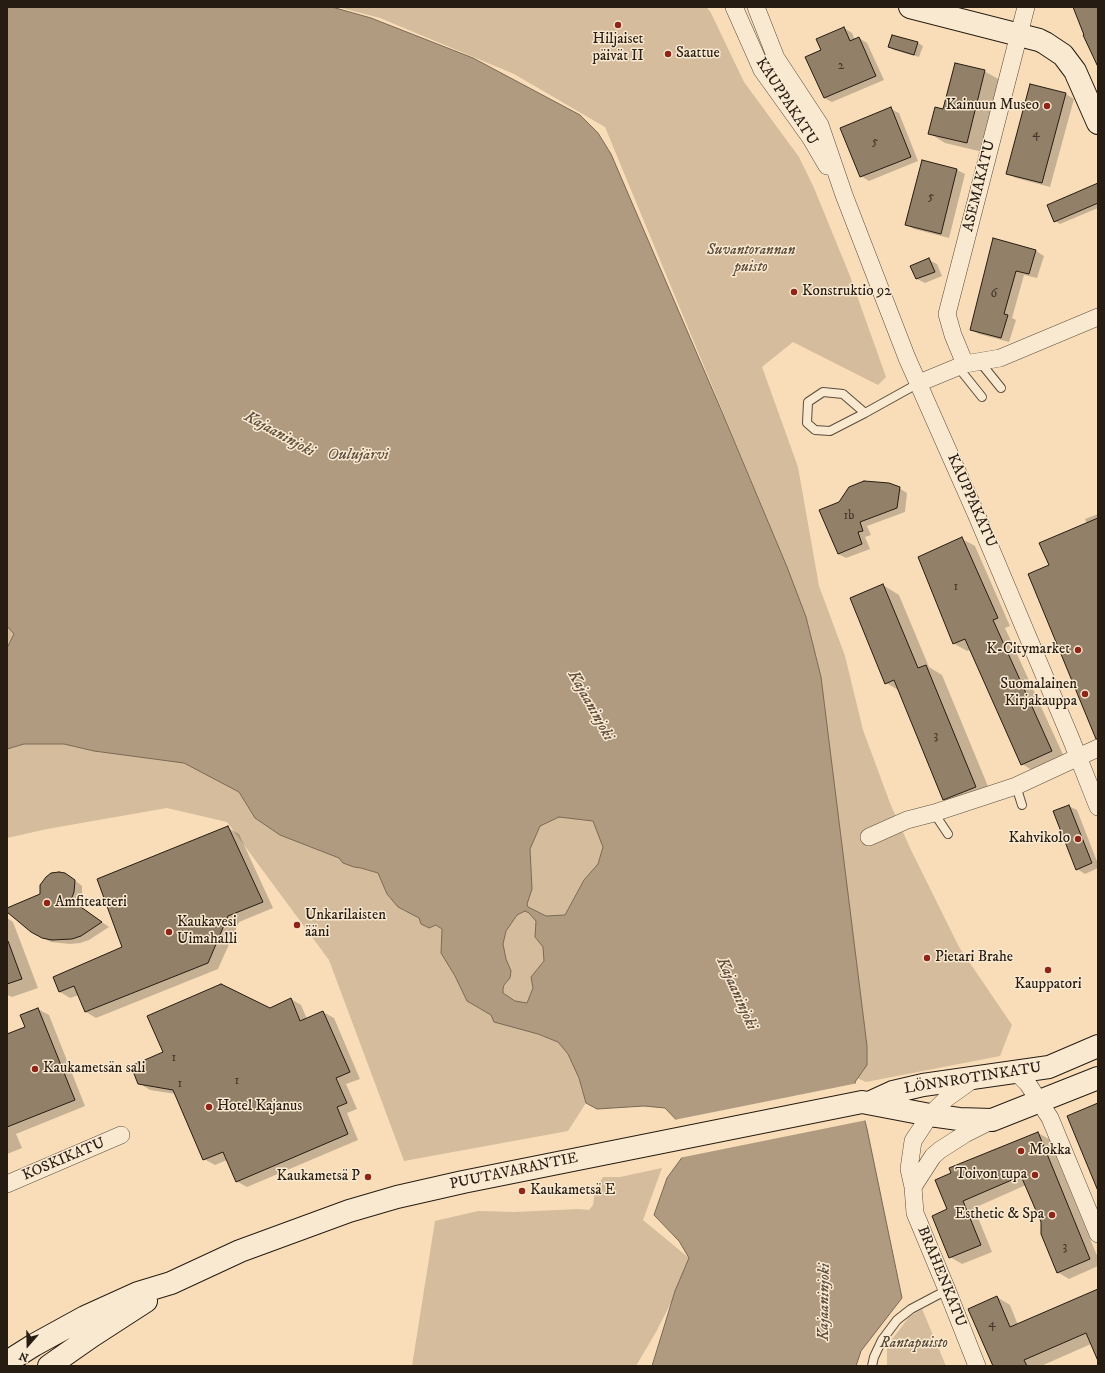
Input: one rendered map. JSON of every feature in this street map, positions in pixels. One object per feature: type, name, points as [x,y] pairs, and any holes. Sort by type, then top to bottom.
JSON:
[{"type":"main road","points":[[910,7],[1039,40],[1063,55],[1075,71],[1098,123]]},
{"type":"main road","name":"LÖNNROTINKATU","points":[[866,1103],[893,1092],[923,1085],[1049,1067],[1098,1046]]},
{"type":"main road","name":"LÖNNROTINKATU","points":[[866,1103],[959,1119],[992,1120],[1093,1080]]},
{"type":"main road","name":"PUUTAVARANTIE","points":[[7,1362],[34,1345],[85,1317],[138,1293],[171,1283],[240,1251],[348,1211],[397,1197],[462,1182],[616,1150],[866,1103]]},
{"type":"main road","name":"PUUTAVARANTIE","points":[[49,1366],[92,1336],[144,1303],[171,1283]]},
{"type":"street","name":"KAUPPAKATU","points":[[734,7],[762,70],[810,137],[844,195]]},
{"type":"street","name":"KAUPPAKATU","points":[[756,7],[776,58],[820,125],[844,195],[907,358],[977,516],[1098,807]]},
{"type":"street","name":"ASEMAKATU","points":[[968,364],[953,335],[947,314],[1026,7]]},
{"type":"street","points":[[919,383],[968,364],[1000,358],[1098,318]]},
{"type":"street","points":[[869,837],[907,820],[934,813],[1016,786],[1098,748]]},
{"type":"street","points":[[1016,1072],[1028,1084],[1050,1118],[1098,1234]]},
{"type":"street","name":"BRAHENKATU","points":[[976,1077],[947,1098],[930,1115],[913,1141],[908,1169],[913,1187],[915,1213],[977,1366]]},
{"type":"street","points":[[913,1187],[936,1153],[965,1134],[992,1120]]},
{"type":"street","name":"KOSKIKATU","points":[[7,1184],[121,1135]]},
{"type":"lane","points":[[968,364],[1001,388]]},
{"type":"lane","points":[[968,364],[982,397]]},
{"type":"lane","points":[[866,413],[843,394],[823,392],[808,402],[807,423],[815,430],[830,431],[866,413],[919,383]]},
{"type":"lane","points":[[1016,786],[1022,805]]},
{"type":"lane","points":[[934,813],[948,834]]},
{"type":"lane","points":[[872,1366],[882,1340],[897,1320],[911,1309],[947,1290]]},
{"type":"green space","name":"Suvantorannan puisto","points":[[338,7],[706,7],[710,11],[744,82],[799,157],[814,188],[850,276],[886,377],[878,385],[793,342],[762,367],[798,467],[819,586],[845,656],[863,730],[890,803],[910,848],[959,947],[1012,1025],[1000,1056],[866,1082],[857,1078],[867,1065],[867,1046],[821,677],[806,617],[787,567],[605,127],[514,74],[380,18]]},
{"type":"green space","points":[[7,626],[14,634],[7,648]]},
{"type":"green space","points":[[24,744],[64,744],[94,751],[185,763],[239,792],[255,818],[280,835],[339,858],[354,867],[378,873],[387,894],[398,907],[419,918],[421,924],[428,928],[436,925],[442,929],[441,953],[455,976],[467,1001],[491,1015],[558,1042],[568,1054],[579,1078],[586,1103],[568,1131],[404,1161],[329,960],[227,822],[167,808],[47,829],[7,838],[7,749]]},
{"type":"green space","points":[[559,817],[593,821],[603,847],[598,864],[584,880],[565,915],[546,916],[528,907],[526,904],[532,889],[530,849],[540,826]]},
{"type":"green space","points":[[525,911],[529,913],[537,923],[535,937],[543,947],[544,961],[531,977],[533,988],[527,1003],[515,1001],[503,993],[503,989],[510,978],[511,972],[506,959],[503,944],[506,931],[517,915]]},
{"type":"green space","points":[[662,1168],[643,1220],[689,1258],[674,1297],[636,1366],[412,1366],[435,1221],[478,1211],[514,1212],[579,1209],[589,1210],[593,1205],[595,1191],[603,1177],[620,1177]]},
{"type":"green space","name":"Rantapuisto","points":[[922,1309],[946,1366],[887,1366],[887,1346],[909,1317]]},
{"type":"water","name":"Oulujärvi","points":[[7,7],[332,7],[371,18],[473,58],[580,115],[598,133],[611,154],[722,412],[787,567],[806,617],[821,677],[867,1046],[867,1065],[855,1082],[867,1129],[902,1298],[861,1351],[856,1366],[652,1366],[675,1291],[689,1258],[679,1241],[654,1215],[667,1178],[686,1152],[686,1130],[665,1108],[644,1106],[597,1109],[586,1103],[579,1078],[568,1054],[558,1042],[538,1034],[494,1022],[491,1015],[467,1001],[455,976],[441,953],[442,929],[436,925],[429,928],[421,924],[419,918],[398,907],[387,894],[378,873],[343,863],[339,858],[280,835],[255,818],[239,792],[184,763],[94,751],[64,744],[24,744],[7,749],[7,648],[14,634],[7,626]],"holes":[[[559,817],[593,821],[603,847],[598,864],[584,880],[565,915],[546,916],[528,907],[527,904],[532,889],[530,849],[540,826]],[[525,911],[529,913],[536,921],[535,937],[543,947],[544,961],[531,977],[533,988],[527,1003],[515,1001],[503,993],[504,985],[510,978],[511,971],[506,959],[503,944],[506,931],[517,915]]]},
{"type":"pier","points":[[858,1083],[867,1120],[679,1158],[684,1152],[684,1131],[674,1120]]},
{"type":"building","points":[[1073,7],[1098,7],[1098,67],[1083,35]]},
{"type":"building","points":[[844,27],[850,41],[859,37],[876,76],[824,98],[805,57],[821,50],[816,39]]},
{"type":"building","points":[[892,35],[918,42],[914,55],[888,47]]},
{"type":"building","points":[[955,63],[985,70],[967,143],[928,134],[935,107],[943,109]]},
{"type":"building","points":[[1030,84],[1066,93],[1042,183],[1006,174]]},
{"type":"building","points":[[891,107],[911,157],[860,177],[840,128]]},
{"type":"building","points":[[922,160],[957,169],[941,234],[905,225]]},
{"type":"building","points":[[1098,183],[1098,203],[1054,222],[1047,205]]},
{"type":"building","points":[[993,238],[1036,250],[1029,274],[1016,271],[1004,314],[1008,315],[1001,338],[970,330]]},
{"type":"building","points":[[929,258],[935,272],[916,279],[910,266]]},
{"type":"building","points":[[864,481],[889,483],[900,487],[897,508],[860,522],[863,531],[858,532],[862,544],[838,554],[819,510],[839,502],[849,487]]},
{"type":"building","name":"K-Citymarket","points":[[1098,518],[1098,738],[1096,739],[1028,574],[1049,565],[1039,543]]},
{"type":"building","points":[[962,537],[998,618],[993,620],[1052,751],[1021,765],[965,639],[953,644],[918,557]]},
{"type":"building","points":[[883,584],[918,668],[926,665],[976,787],[943,800],[894,680],[885,684],[850,598]]},
{"type":"building","points":[[1069,805],[1092,863],[1076,870],[1053,811]]},
{"type":"building","name":"Kaukavesi Uimahalli","points":[[228,826],[263,902],[228,916],[208,963],[85,1012],[74,986],[59,992],[53,977],[122,947],[97,879]]},
{"type":"building","name":"Amfiteatteri","points":[[51,873],[65,873],[75,880],[74,892],[71,900],[102,922],[81,936],[72,939],[52,940],[42,938],[31,932],[7,912],[7,908],[40,894],[40,885],[46,877]]},
{"type":"building","points":[[7,941],[22,979],[7,984]]},
{"type":"building","points":[[221,984],[270,1008],[291,998],[300,1021],[323,1011],[350,1072],[336,1078],[347,1103],[337,1107],[348,1134],[236,1182],[223,1152],[203,1160],[173,1090],[138,1084],[131,1066],[163,1052],[147,1016]]},
{"type":"building","name":"Kaukametsän sali","points":[[38,1008],[75,1100],[7,1127],[7,1034],[25,1027],[20,1015]]},
{"type":"building","points":[[1098,1103],[1098,1191],[1067,1116]]},
{"type":"building","points":[[1038,1132],[1090,1259],[1057,1273],[1041,1234],[1041,1222],[1021,1176],[963,1201],[981,1245],[949,1258],[932,1216],[947,1209],[935,1180],[951,1173],[949,1168]]},
{"type":"building","points":[[1098,1289],[1098,1361],[1086,1333],[1024,1360],[1027,1366],[993,1366],[968,1309],[997,1296],[1010,1327]]},
{"type":"place","name":"Hiljaiset päivät II","points":[[618,25]]},
{"type":"place","name":"Saattue","points":[[668,54]]},
{"type":"place","name":"Kainuun Museo","points":[[1047,106]]},
{"type":"place","name":"Konstruktio 92","points":[[794,292]]},
{"type":"place","name":"K-Citymarket","points":[[1078,650]]},
{"type":"place","name":"Suomalainen Kirjakauppa","points":[[1085,694]]},
{"type":"place","name":"Kahvikolo","points":[[1078,839]]},
{"type":"place","name":"Amfiteatteri","points":[[47,903]]},
{"type":"place","name":"Unkarilaisten ääni","points":[[297,925]]},
{"type":"place","name":"Kaukavesi Uimahalli","points":[[169,932]]},
{"type":"place","name":"Pietari Brahe","points":[[927,958]]},
{"type":"place","name":"Kauppatori","points":[[1048,970]]},
{"type":"place","name":"Kaukametsän sali","points":[[35,1069]]},
{"type":"place","name":"Hotel Kajanus","points":[[209,1107]]},
{"type":"place","name":"Mokka","points":[[1021,1151]]},
{"type":"place","name":"Toivon tupa","points":[[1035,1175]]},
{"type":"place","name":"Kaukametsä P","points":[[368,1177]]},
{"type":"place","name":"Kaukametsä E","points":[[522,1191]]},
{"type":"place","name":"Esthetic & Spa","points":[[1052,1215]]},
{"type":"water label","name":"Kajaaninjoki","points":[[279,435]]},
{"type":"water label","name":"Kajaaninjoki","points":[[590,706]]},
{"type":"water label","name":"Kajaaninjoki","points":[[736,994]]},
{"type":"water label","name":"Kajaaninjoki","points":[[825,1302]]}]
